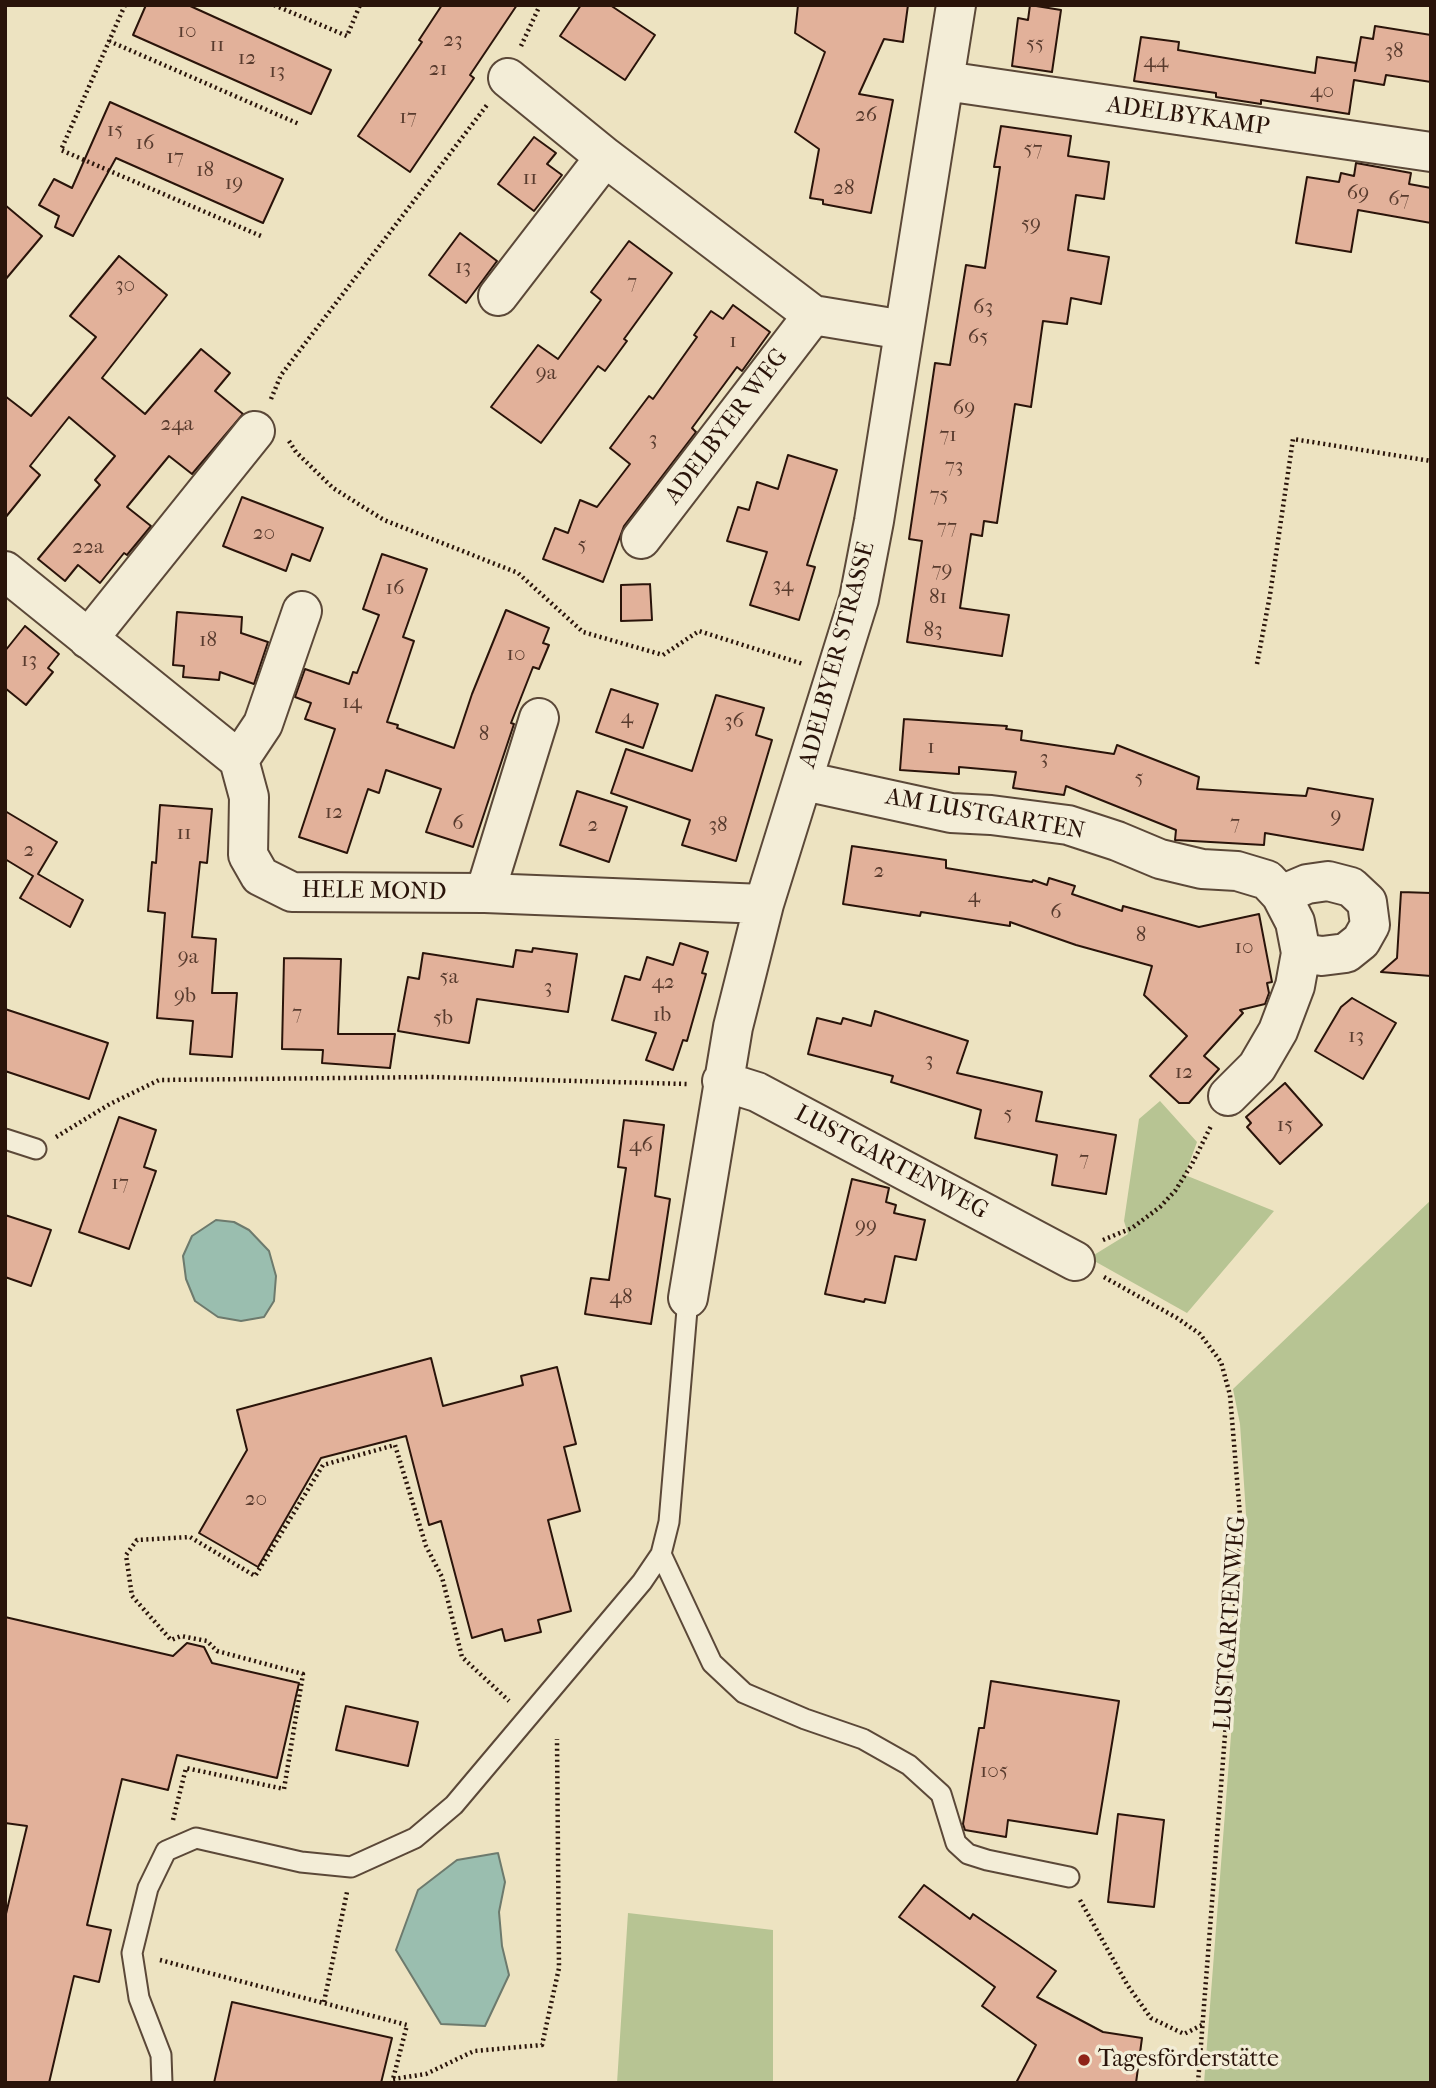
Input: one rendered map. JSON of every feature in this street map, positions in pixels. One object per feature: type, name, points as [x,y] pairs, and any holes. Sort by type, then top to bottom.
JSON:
[{"type":"street","name":"ADELBYER STRASSE","points":[[688,1298],[733,1027],[764,904],[862,586],[956,5]]},
{"type":"street","points":[[508,78],[605,157],[813,315],[904,330]]},
{"type":"street","name":"ADELBYKAMP","points":[[945,81],[1431,152]]},
{"type":"street","points":[[498,296],[605,157]]},
{"type":"street","name":"ADELBYER WEG","points":[[641,539],[813,315]]},
{"type":"street","points":[[88,639],[268,430]]},
{"type":"street","points":[[5,571],[239,760],[264,724],[302,611]]},
{"type":"street","points":[[485,893],[539,718]]},
{"type":"street","name":"HELE MOND","points":[[239,760],[249,797],[248,855],[260,876],[292,892],[485,893],[764,904]]},
{"type":"street","name":"AM LUSTGARTEN","points":[[804,781],[951,813],[1068,825],[1118,841],[1160,859],[1202,869],[1237,871],[1267,880],[1281,895]]},
{"type":"street","points":[[1228,1096],[1257,1067],[1278,1031],[1294,986],[1301,953],[1295,922],[1281,895],[1307,884],[1328,881],[1351,887],[1367,902],[1370,925],[1362,941],[1346,953],[1322,956],[1301,953]]},
{"type":"street","name":"LUSTGARTENWEG","points":[[722,1081],[757,1092],[1075,1261]]},
{"type":"lane","points":[[5,1139],[36,1149]]},
{"type":"lane","points":[[162,2083],[161,2055],[139,1998],[132,1953],[148,1888],[166,1851],[196,1838],[301,1862],[351,1867],[415,1838],[454,1805],[642,1583],[661,1554],[669,1522],[688,1298]]},
{"type":"lane","points":[[661,1554],[712,1663],[744,1693],[863,1740],[909,1765],[941,1794],[956,1843],[968,1853],[987,1860],[1069,1877]]},
{"type":"path","points":[[125,5],[61,150],[261,236]]},
{"type":"path","points":[[274,5],[347,36],[360,5]]},
{"type":"path","points":[[540,5],[508,78],[281,375],[268,407],[268,430],[296,452],[333,488],[384,520],[518,573],[583,632],[663,655],[699,631],[836,675]]},
{"type":"path","points":[[109,41],[299,124]]},
{"type":"path","points":[[1257,664],[1293,439],[1431,461]]},
{"type":"path","points":[[36,1149],[110,1104],[159,1080],[430,1077],[698,1085],[722,1081]]},
{"type":"path","points":[[1075,1261],[1086,1249],[1132,1228],[1160,1207],[1175,1191],[1228,1096]]},
{"type":"path","name":"LUSTGARTENWEG","points":[[1075,1261],[1177,1318],[1200,1334],[1221,1362],[1230,1395],[1241,1528],[1198,2083]]},
{"type":"path","points":[[166,1851],[186,1768],[284,1789],[303,1674],[217,1651],[207,1641],[181,1636],[171,1640],[132,1596],[126,1555],[137,1540],[190,1537],[255,1576],[323,1465],[395,1446],[426,1546],[442,1577],[462,1657],[528,1718]]},
{"type":"path","points":[[132,1953],[407,2025],[392,2081],[426,2074],[474,2051],[542,2045],[559,1968],[557,1739]]},
{"type":"path","points":[[324,2002],[351,1867]]},
{"type":"path","points":[[1069,1877],[1128,1986],[1152,2018],[1184,2034],[1202,2025]]},
{"type":"green space","points":[[1160,1101],[1197,1142],[1185,1175],[1274,1211],[1187,1313],[1089,1258],[1128,1234],[1124,1221],[1139,1119]]},
{"type":"green space","points":[[1431,1200],[1431,2083],[1204,2083],[1247,1529],[1240,1424],[1233,1389]]},
{"type":"green space","points":[[628,1913],[773,1930],[773,2083],[617,2083]]},
{"type":"shaded area","points":[[216,1220],[234,1222],[249,1230],[269,1251],[276,1276],[274,1301],[264,1317],[241,1321],[218,1317],[195,1301],[186,1279],[183,1256],[192,1236]]},
{"type":"shaded area","points":[[498,1853],[505,1882],[499,1912],[502,1946],[509,1975],[485,2026],[441,2024],[396,1950],[418,1890],[457,1860]]},
{"type":"building","points":[[146,5],[188,5],[331,70],[311,114],[133,35]]},
{"type":"building","points":[[442,5],[517,5],[470,75],[474,78],[410,172],[358,136],[422,42],[419,40]]},
{"type":"building","points":[[581,5],[610,5],[655,35],[625,80],[560,36]]},
{"type":"building","points":[[798,5],[908,5],[903,42],[884,39],[859,94],[893,100],[871,213],[823,204],[823,200],[810,198],[819,149],[795,132],[825,52],[795,33]]},
{"type":"building","points":[[1030,5],[1061,10],[1052,72],[1012,66],[1018,18],[1028,20]]},
{"type":"building","points":[[1375,26],[1431,35],[1431,82],[1386,75],[1384,85],[1354,80],[1349,114],[1261,100],[1261,104],[1216,97],[1216,93],[1134,81],[1141,37],[1179,42],[1178,50],[1315,73],[1317,57],[1356,63],[1355,71],[1361,37],[1373,39]]},
{"type":"building","points":[[110,102],[283,179],[263,223],[116,158],[73,236],[55,227],[59,216],[39,205],[54,179],[72,188]]},
{"type":"building","points":[[1001,126],[1071,136],[1068,156],[1109,162],[1104,199],[1076,195],[1068,250],[1109,257],[1101,304],[1071,298],[1067,324],[1043,321],[1031,407],[1015,404],[997,523],[984,521],[982,536],[971,534],[960,608],[1009,615],[1002,656],[907,642],[922,541],[909,539],[935,363],[950,365],[966,265],[985,268],[1000,167],[994,167]]},
{"type":"building","points":[[534,137],[556,153],[547,164],[562,175],[534,211],[498,184]]},
{"type":"building","points":[[1356,163],[1411,173],[1409,184],[1431,188],[1431,223],[1358,210],[1351,252],[1296,243],[1307,177],[1339,182],[1341,173],[1354,176]]},
{"type":"building","points":[[5,205],[42,236],[5,280]]},
{"type":"building","points":[[460,233],[497,261],[466,303],[429,275]]},
{"type":"building","points":[[629,241],[672,273],[624,339],[627,341],[605,371],[598,366],[541,443],[491,407],[538,345],[558,359],[601,300],[591,292]]},
{"type":"building","points":[[119,256],[167,295],[102,378],[145,414],[201,349],[230,373],[215,391],[243,414],[192,474],[169,456],[127,507],[151,526],[127,555],[124,553],[100,583],[78,565],[65,581],[38,559],[100,485],[95,480],[115,456],[69,417],[30,466],[40,475],[5,518],[5,396],[31,416],[96,337],[70,316]]},
{"type":"building","points":[[733,305],[770,332],[742,371],[737,367],[692,428],[696,432],[624,526],[603,582],[543,559],[555,528],[568,533],[580,500],[597,507],[630,464],[610,448],[649,396],[653,399],[697,337],[694,335],[711,311],[723,319]]},
{"type":"building","points":[[788,455],[837,470],[807,565],[815,567],[799,620],[750,605],[767,552],[727,541],[738,507],[749,510],[757,482],[778,489]]},
{"type":"building","points":[[242,497],[323,528],[310,561],[292,554],[286,571],[223,546]]},
{"type":"building","points":[[382,554],[427,569],[403,637],[414,641],[387,722],[398,725],[397,728],[454,748],[472,694],[506,610],[549,628],[543,643],[549,645],[539,669],[533,667],[511,723],[514,724],[473,847],[426,832],[441,789],[386,770],[379,793],[368,789],[347,853],[299,837],[335,729],[305,719],[311,703],[295,697],[305,669],[349,684],[353,672],[357,673],[379,615],[363,609]]},
{"type":"building","points":[[650,584],[652,620],[621,621],[621,585]]},
{"type":"building","points":[[177,612],[242,617],[241,633],[268,642],[254,684],[220,672],[219,680],[183,677],[184,666],[173,665]]},
{"type":"building","points":[[25,626],[59,654],[48,668],[53,672],[26,705],[5,688],[5,651]]},
{"type":"building","points":[[611,689],[658,704],[643,748],[596,732]]},
{"type":"building","points":[[716,695],[764,708],[756,735],[772,740],[736,861],[682,845],[690,820],[611,793],[626,749],[692,771]]},
{"type":"building","points":[[904,719],[1007,726],[1006,729],[1022,731],[1021,740],[1114,754],[1117,745],[1199,777],[1197,789],[1306,796],[1308,788],[1373,799],[1363,850],[1265,833],[1264,845],[1175,840],[1176,830],[1066,786],[1064,795],[1013,788],[1016,772],[959,767],[959,774],[900,770]]},
{"type":"building","points":[[577,791],[627,807],[609,862],[560,845]]},
{"type":"building","points":[[160,805],[212,809],[207,863],[200,862],[192,937],[216,939],[212,993],[237,993],[232,1057],[190,1054],[193,1021],[157,1018],[165,913],[148,911],[152,862],[156,863]]},
{"type":"building","points":[[5,811],[57,842],[38,874],[83,900],[70,927],[20,898],[33,876],[5,859]]},
{"type":"building","points":[[852,846],[946,860],[946,868],[1032,882],[1033,880],[1047,885],[1049,878],[1075,886],[1072,894],[1122,911],[1123,906],[1199,927],[1259,914],[1272,982],[1267,983],[1269,993],[1265,1004],[1240,1010],[1243,1013],[1204,1056],[1219,1069],[1189,1103],[1179,1103],[1150,1076],[1187,1036],[1144,995],[1152,966],[1076,945],[1010,922],[1010,926],[921,912],[920,916],[843,904]]},
{"type":"building","points":[[1401,892],[1431,893],[1431,976],[1381,972],[1397,958]]},
{"type":"building","points":[[680,943],[708,952],[702,973],[706,974],[687,1041],[683,1040],[673,1070],[646,1060],[656,1033],[612,1020],[625,976],[640,980],[647,957],[673,965]]},
{"type":"building","points":[[533,948],[577,954],[568,1012],[477,999],[469,1043],[398,1031],[408,977],[419,979],[423,953],[513,967],[516,950],[532,952]]},
{"type":"building","points":[[284,958],[341,959],[338,1034],[395,1034],[390,1068],[322,1063],[323,1050],[282,1049]]},
{"type":"building","points":[[1352,998],[1396,1023],[1363,1079],[1315,1051],[1341,1007]]},
{"type":"building","points":[[5,1009],[108,1043],[89,1099],[5,1071]]},
{"type":"building","points":[[875,1011],[968,1041],[957,1073],[1042,1092],[1036,1121],[1116,1135],[1106,1194],[1052,1185],[1057,1155],[975,1138],[981,1110],[891,1082],[893,1076],[808,1054],[817,1018],[841,1024],[843,1018],[871,1026]]},
{"type":"building","points":[[1285,1083],[1322,1125],[1280,1164],[1247,1127],[1251,1123],[1246,1117]]},
{"type":"building","points":[[119,1117],[156,1130],[144,1167],[156,1171],[129,1249],[79,1232]]},
{"type":"building","points":[[624,1120],[664,1125],[655,1196],[670,1199],[651,1324],[585,1314],[591,1278],[609,1280],[626,1168],[618,1167]]},
{"type":"building","points":[[852,1179],[889,1188],[886,1202],[896,1205],[894,1213],[925,1220],[916,1260],[895,1256],[885,1303],[865,1299],[864,1302],[825,1294]]},
{"type":"building","points":[[5,1215],[51,1230],[31,1286],[5,1277]]},
{"type":"building","points":[[431,1358],[443,1406],[523,1385],[521,1376],[557,1367],[576,1444],[564,1447],[580,1511],[548,1520],[571,1611],[538,1620],[541,1632],[505,1641],[502,1629],[472,1638],[441,1521],[429,1525],[406,1436],[321,1458],[258,1567],[199,1533],[247,1450],[237,1410]]},
{"type":"building","points":[[5,1617],[173,1656],[187,1643],[204,1647],[212,1663],[299,1683],[277,1778],[177,1755],[168,1790],[122,1779],[87,1925],[111,1930],[99,1982],[74,1976],[49,2083],[5,2083],[5,1918],[27,1826],[5,1823]]},
{"type":"building","points":[[991,1681],[1119,1701],[1097,1834],[1008,1820],[1006,1837],[965,1830],[963,1824],[979,1728],[984,1728]]},
{"type":"building","points":[[346,1706],[418,1722],[408,1766],[336,1750]]},
{"type":"building","points":[[1118,1814],[1164,1820],[1154,1907],[1108,1902]]},
{"type":"building","points":[[924,1885],[970,1919],[973,1914],[1056,1971],[1037,1997],[1103,2032],[1142,2038],[1136,2083],[1016,2083],[1036,2045],[982,2006],[995,1987],[899,1917]]},
{"type":"building","points":[[232,2002],[392,2038],[381,2083],[214,2083]]},
{"type":"place","name":"Tagesförderstätte","points":[[1084,2060]]}]
